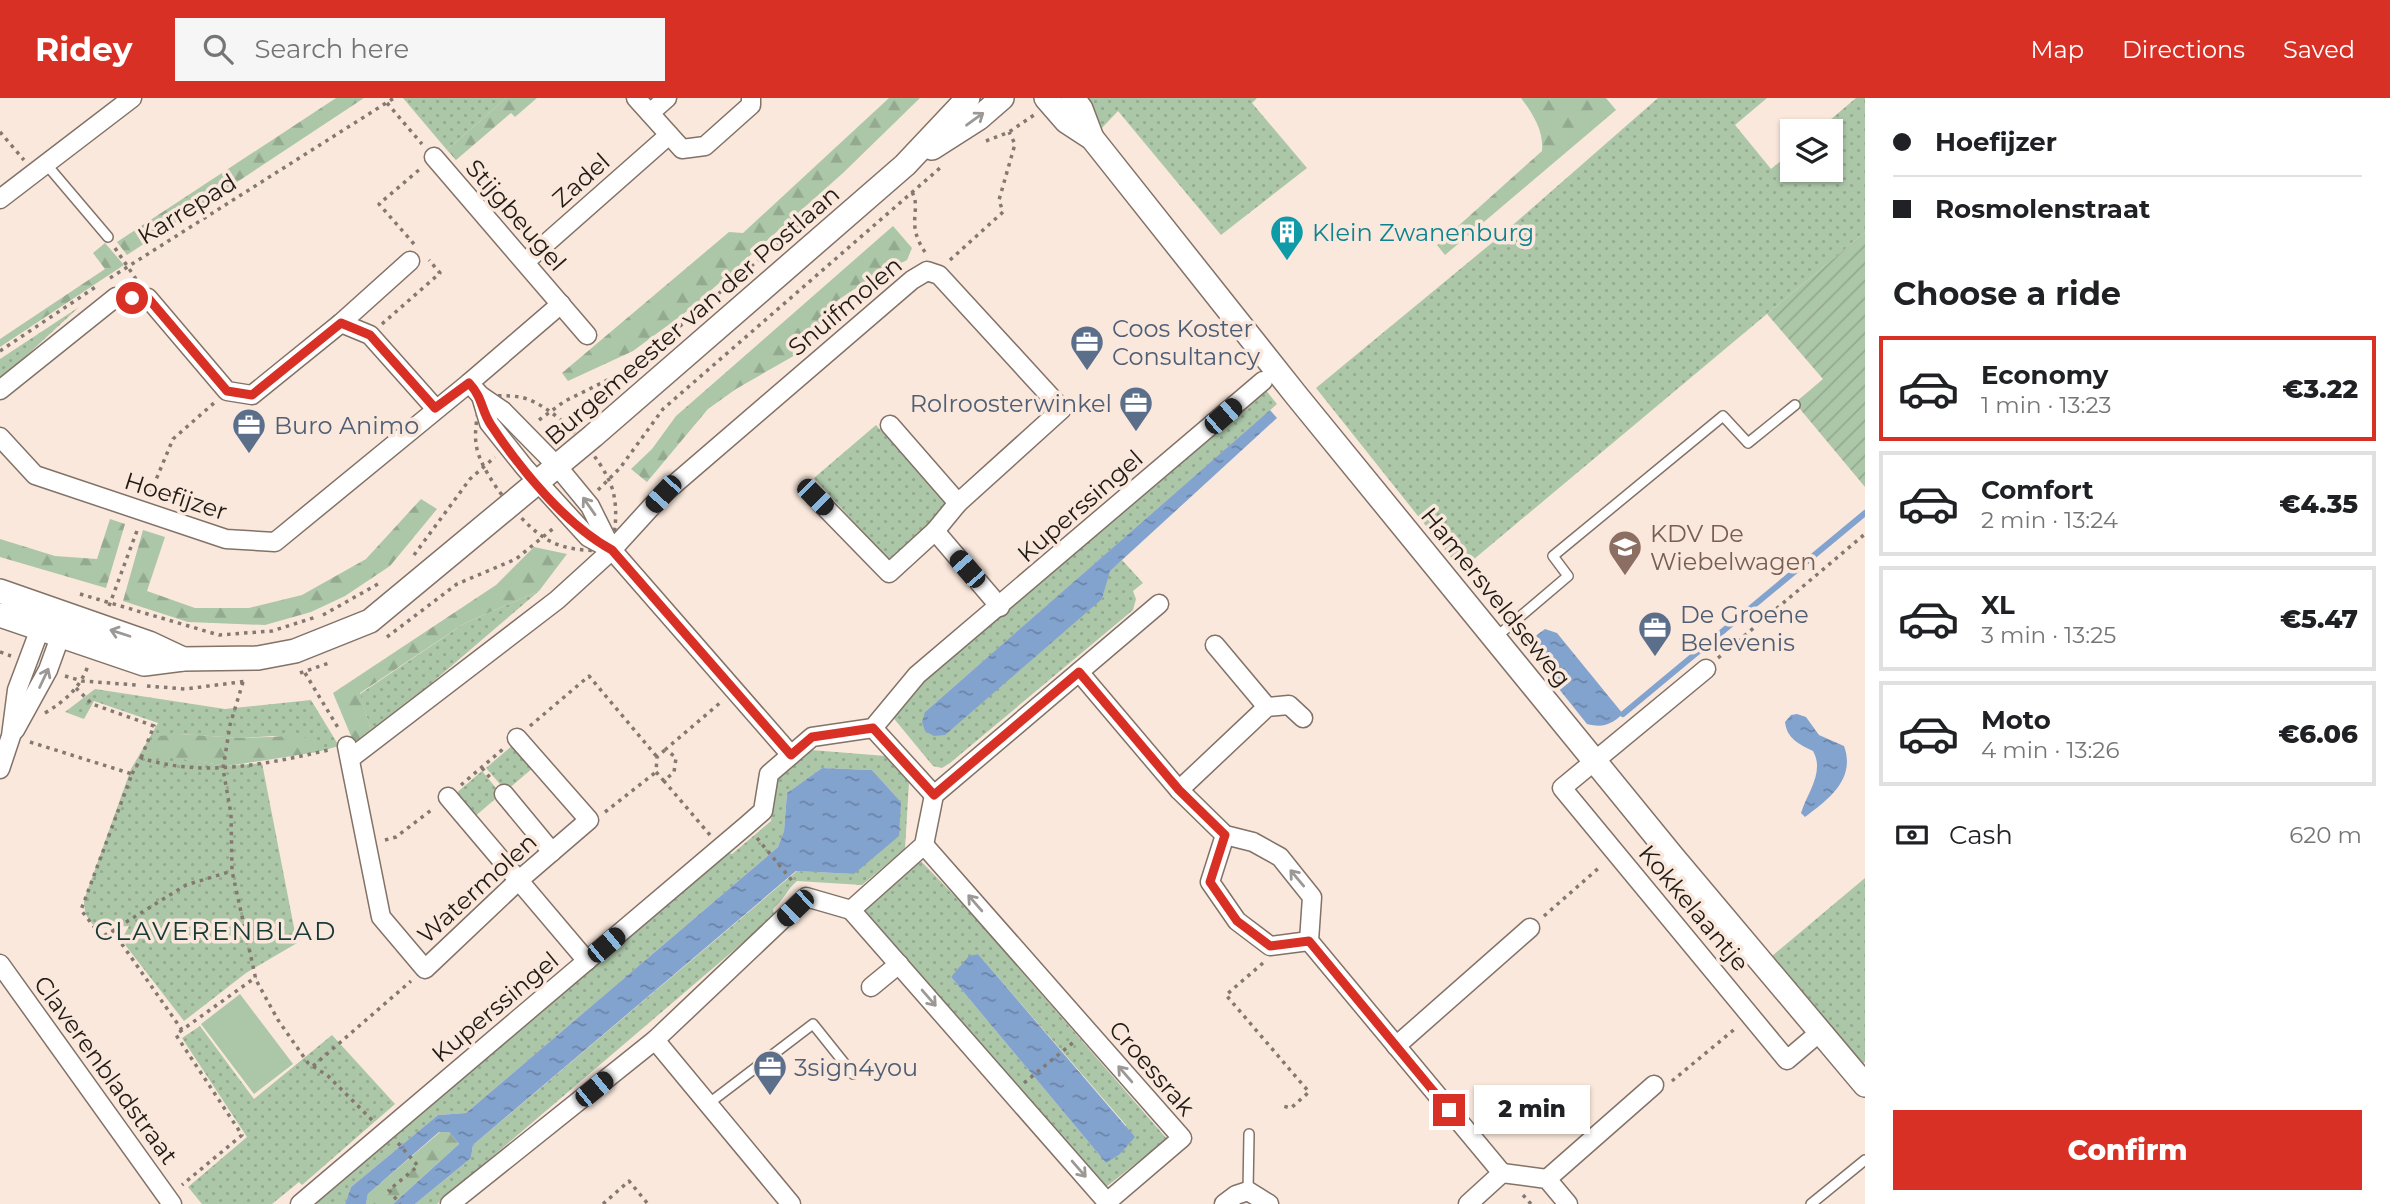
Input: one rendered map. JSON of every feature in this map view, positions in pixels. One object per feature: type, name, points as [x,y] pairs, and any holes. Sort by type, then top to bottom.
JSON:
[{"type":"street","points":[[0,199],[132,98]]},
{"type":"street","points":[[636,98],[682,149],[705,146],[751,104],[751,98]]},
{"type":"street","points":[[650,113],[667,98]]},
{"type":"street","name":"Burgemeester van der Postlaan","points":[[0,615],[54,622],[149,643],[183,659],[247,659],[295,651],[370,621],[557,466],[905,165],[968,98]]},
{"type":"street","name":"Burgemeester van der Postlaan","points":[[905,165],[979,118],[1002,98]]},
{"type":"street","name":"Hamersveldseweg","points":[[1046,98],[1066,121],[1092,138]]},
{"type":"street","name":"Hamersveldseweg","points":[[1073,98],[1092,138],[1289,387],[1865,1085]]},
{"type":"street","name":"Zadel","points":[[525,262],[669,135]]},
{"type":"street","name":"Stijgbeugel","points":[[434,158],[587,335]]},
{"type":"street","points":[[0,390],[116,297],[148,298],[227,391],[252,395],[341,323],[410,261]]},
{"type":"street","name":"Snuifmolen","points":[[612,550],[663,494],[923,272],[934,272],[1062,409],[958,503]]},
{"type":"street","name":"Stijgbeugel","points":[[475,389],[561,304]]},
{"type":"street","points":[[341,323],[370,335],[435,408]]},
{"type":"street","name":"Kuperssingel","points":[[300,1204],[392,1136],[587,961],[763,811],[769,774],[812,737],[873,728],[917,675],[1263,381]]},
{"type":"street","points":[[475,389],[503,411],[557,466],[590,506],[612,550],[791,755]]},
{"type":"street","points":[[475,389],[489,423],[537,482],[588,537],[612,550]]},
{"type":"street","name":"Hoefijzer","points":[[0,437],[35,475],[226,539],[275,542],[435,408],[475,389]]},
{"type":"street","points":[[815,497],[889,573],[935,531],[958,503],[890,425]]},
{"type":"street","points":[[935,531],[1000,607]]},
{"type":"street","points":[[349,752],[557,600],[612,550]]},
{"type":"street","name":"Burgemeester van der Postlaan","points":[[0,591],[54,622]]},
{"type":"street","points":[[450,1204],[655,1040],[806,897],[852,910],[924,845],[934,795],[1159,604]]},
{"type":"street","points":[[0,769],[11,736],[17,690],[54,622]]},
{"type":"street","points":[[1214,645],[1268,707]]},
{"type":"street","points":[[1595,760],[1706,668]]},
{"type":"street","points":[[1079,672],[1179,790],[1225,835],[1254,842],[1280,858],[1312,897],[1309,941],[1502,1173],[1547,1179],[1568,1204]]},
{"type":"street","points":[[1179,790],[1268,707],[1289,705],[1303,718]]},
{"type":"street","points":[[873,728],[934,795]]},
{"type":"street","points":[[517,738],[589,821]]},
{"type":"street","name":"Watermolen","points":[[349,752],[381,918],[425,968],[518,881],[589,821]]},
{"type":"street","name":"Kokkelaantje","points":[[1595,760],[1562,788],[1787,1060],[1820,1032]]},
{"type":"street","points":[[504,794],[552,852]]},
{"type":"street","points":[[447,797],[587,961]]},
{"type":"street","points":[[1225,835],[1210,882],[1237,921],[1270,946],[1309,941]]},
{"type":"street","name":"Croessrak","points":[[852,910],[1107,1202],[1182,1139],[924,845]]},
{"type":"street","points":[[1396,1046],[1530,928]]},
{"type":"street","name":"Claverenbladstraat","points":[[0,964],[169,1201]]},
{"type":"street","points":[[871,987],[899,964]]},
{"type":"street","points":[[655,1040],[791,1204]]},
{"type":"street","points":[[1547,1179],[1654,1085]]},
{"type":"street","points":[[1468,1204],[1502,1173]]},
{"type":"street","points":[[1224,1204],[1236,1195],[1248,1191],[1269,1204]]},
{"type":"lane","points":[[40,168],[108,237]]},
{"type":"lane","points":[[1496,638],[1568,576],[1553,555],[1723,416],[1748,443],[1795,405]]},
{"type":"lane","points":[[708,1104],[813,1024],[853,1074]]},
{"type":"lane","points":[[1248,1191],[1249,1134]]},
{"type":"lane","points":[[1811,1204],[1865,1160]]},
{"type":"path","name":"Karrepad","points":[[0,351],[394,98]]},
{"type":"path","points":[[387,103],[434,158]]},
{"type":"path","points":[[0,132],[40,168]]},
{"type":"path","points":[[912,192],[916,201],[913,231],[932,263],[934,272],[1003,212],[999,200],[1015,144],[1009,132]]},
{"type":"path","points":[[108,237],[148,298]]},
{"type":"path","points":[[109,604],[161,462],[173,439],[227,391]]},
{"type":"path","points":[[1706,668],[1865,534]]},
{"type":"path","points":[[141,758],[166,766],[223,769],[349,752],[305,673]]},
{"type":"path","points":[[243,682],[230,725],[223,769],[231,814],[232,871],[256,977],[278,1020],[313,1066],[328,1076],[378,1126],[392,1136],[418,1167],[389,1190],[400,1204]]},
{"type":"path","points":[[76,688],[92,704],[154,726],[132,774],[81,910],[102,937],[186,885],[232,871]]},
{"type":"path","points":[[720,848],[656,772],[657,757],[735,691]]},
{"type":"path","points":[[11,736],[132,774]]},
{"type":"path","points":[[664,781],[674,772],[676,758],[666,749]]},
{"type":"path","points":[[589,821],[598,818],[656,772]]},
{"type":"path","points":[[764,848],[796,885]]},
{"type":"path","points":[[1530,928],[1616,853]]},
{"type":"path","points":[[112,930],[182,1030]]},
{"type":"path","points":[[1283,1106],[1291,1108],[1309,1092],[1226,995],[1286,944]]},
{"type":"path","points":[[313,1066],[425,968]]},
{"type":"path","points":[[169,1201],[242,1135],[176,1035],[256,977]]},
{"type":"path","points":[[1654,1085],[1668,1085],[1751,1016]]},
{"type":"path","points":[[1027,1081],[1070,1045]]},
{"type":"path","points":[[603,1204],[629,1181],[648,1204]]},
{"type":"green space","points":[[336,98],[364,98],[127,255],[117,242]]},
{"type":"green space","points":[[403,98],[506,98],[447,150]]},
{"type":"green space","points":[[506,98],[537,98],[515,117],[511,113],[456,160],[447,150]]},
{"type":"green space","points":[[889,98],[920,98],[843,173],[690,309],[633,351],[568,381],[562,373],[729,232],[743,233]]},
{"type":"green space","points":[[1078,98],[1257,98],[1252,103],[1307,168],[1221,235],[1118,111],[1101,129]]},
{"type":"green space","points":[[1521,98],[1606,98],[1616,110],[1445,255],[1437,245],[1542,151],[1539,130]]},
{"type":"green space","points":[[1658,98],[1767,98],[1735,125],[1771,169],[1780,162],[1780,182],[1843,182],[1843,119],[1831,119],[1856,98],[1865,98],[1865,232],[1461,570],[1316,388],[1499,237]]},
{"type":"green space","points":[[893,226],[912,248],[907,260],[873,277],[838,300],[826,313],[804,350],[736,389],[708,409],[647,482],[631,469],[652,449],[676,416]]},
{"type":"green space","points":[[1865,232],[1865,487],[1795,403],[1823,379],[1767,314]]},
{"type":"green space","points":[[105,243],[124,265],[0,347],[0,339],[105,269],[93,253]]},
{"type":"green space","points":[[79,307],[0,380],[0,359]]},
{"type":"green space","points":[[1264,388],[1277,404],[925,712],[1102,599],[1109,571],[1122,560],[1143,583],[1133,591],[1136,599],[1133,610],[950,763],[942,768],[933,766],[891,715],[895,705]]},
{"type":"green space","points":[[876,425],[951,506],[888,560],[814,478]]},
{"type":"green space","points":[[421,499],[437,509],[390,566],[345,596],[311,612],[265,625],[188,622],[123,601],[143,530],[165,537],[147,591],[195,608],[249,608],[302,595],[366,559]]},
{"type":"green space","points":[[110,519],[125,524],[106,588],[0,557],[0,539],[55,556],[97,559]]},
{"type":"green space","points":[[534,547],[567,554],[539,591],[465,623],[360,693],[372,734],[356,748],[333,693],[496,585]]},
{"type":"green space","points":[[539,591],[372,734],[360,694],[465,623]]},
{"type":"green space","points":[[95,689],[225,709],[311,700],[339,746],[317,752],[316,743],[273,736],[241,738],[179,734],[147,753],[228,766],[262,763],[297,943],[246,973],[184,1021],[126,946],[123,937],[129,926],[97,928],[85,912],[84,900],[131,769],[158,723],[94,701],[84,719],[65,712]]},
{"type":"green space","points":[[179,734],[241,738],[301,736],[317,743],[317,752],[228,766],[147,754],[160,736]]},
{"type":"green space","points":[[514,744],[534,767],[506,791],[486,768]]},
{"type":"green space","points":[[811,750],[886,756],[909,782],[905,849],[862,885],[797,881],[773,909],[774,916],[437,1204],[415,1204],[471,1158],[473,1145],[797,871],[854,874],[901,802],[872,770],[822,768],[787,793],[784,831],[778,847],[466,1113],[438,1115],[351,1187],[345,1204],[311,1204],[724,852],[732,854],[771,821],[775,780]]},
{"type":"green space","points":[[482,771],[501,794],[473,818],[454,795]]},
{"type":"green space","points":[[918,858],[971,913],[1167,1139],[1101,1191],[860,907]],"holes":[[[978,954],[1126,1125],[1106,1163],[951,977]]]},
{"type":"green space","points":[[1865,878],[1865,1062],[1862,1064],[1772,956]]},
{"type":"green space","points":[[240,994],[293,1064],[254,1094],[201,1024]]},
{"type":"green space","points":[[200,1026],[254,1099],[332,1035],[395,1104],[302,1185],[299,1182],[272,1204],[202,1204],[188,1187],[247,1137],[182,1038]]},
{"type":"green space","points":[[440,1132],[449,1132],[459,1144],[393,1204],[366,1204],[368,1194]]},
{"type":"water","points":[[1270,410],[1277,418],[1110,571],[1102,599],[945,735],[934,736],[925,731],[922,722],[925,712]]},
{"type":"water","points":[[1545,629],[1557,633],[1623,714],[1606,725],[1587,724],[1527,649],[1530,640]]},
{"type":"water","points":[[1791,715],[1806,717],[1819,735],[1844,746],[1847,758],[1843,778],[1838,787],[1805,817],[1801,813],[1817,767],[1813,751],[1795,740],[1786,728],[1785,722]]},
{"type":"water","points":[[822,768],[872,770],[901,802],[899,836],[854,874],[796,871],[473,1145],[471,1158],[415,1204],[393,1204],[459,1144],[449,1132],[439,1132],[368,1194],[366,1204],[345,1204],[351,1187],[438,1115],[466,1113],[778,847],[784,831],[787,793]]},
{"type":"water","points":[[978,954],[1135,1137],[1120,1154],[1106,1163],[951,977],[969,956]]},
{"type":"waterway","points":[[1623,714],[1865,513]]},
{"type":"place","name":"Klein Zwanenburg","points":[[1287,262]]},
{"type":"place","name":"Coos Koster Consultancy","points":[[1087,372]]},
{"type":"place","name":"Rolroosterwinkel","points":[[1136,433]]},
{"type":"place","name":"Buro Animo","points":[[249,455]]},
{"type":"place","name":"KDV De Wiebelwagen","points":[[1625,577]]},
{"type":"place","name":"De Groene Belevenis","points":[[1655,658]]},
{"type":"place","name":"3sign4you","points":[[770,1097]]},
{"type":"district","name":"CLAVERENBLAD","points":[[216,931]]},
{"type":"route","points":[[132,298],[148,298],[227,391],[252,395],[341,323],[370,335],[435,408],[469,383],[481,396],[489,423],[562,512],[588,537],[612,550],[791,755],[812,737],[873,728],[934,795],[1079,672],[1179,790],[1225,835],[1210,882],[1237,921],[1270,946],[1309,941],[1449,1110]]}]
